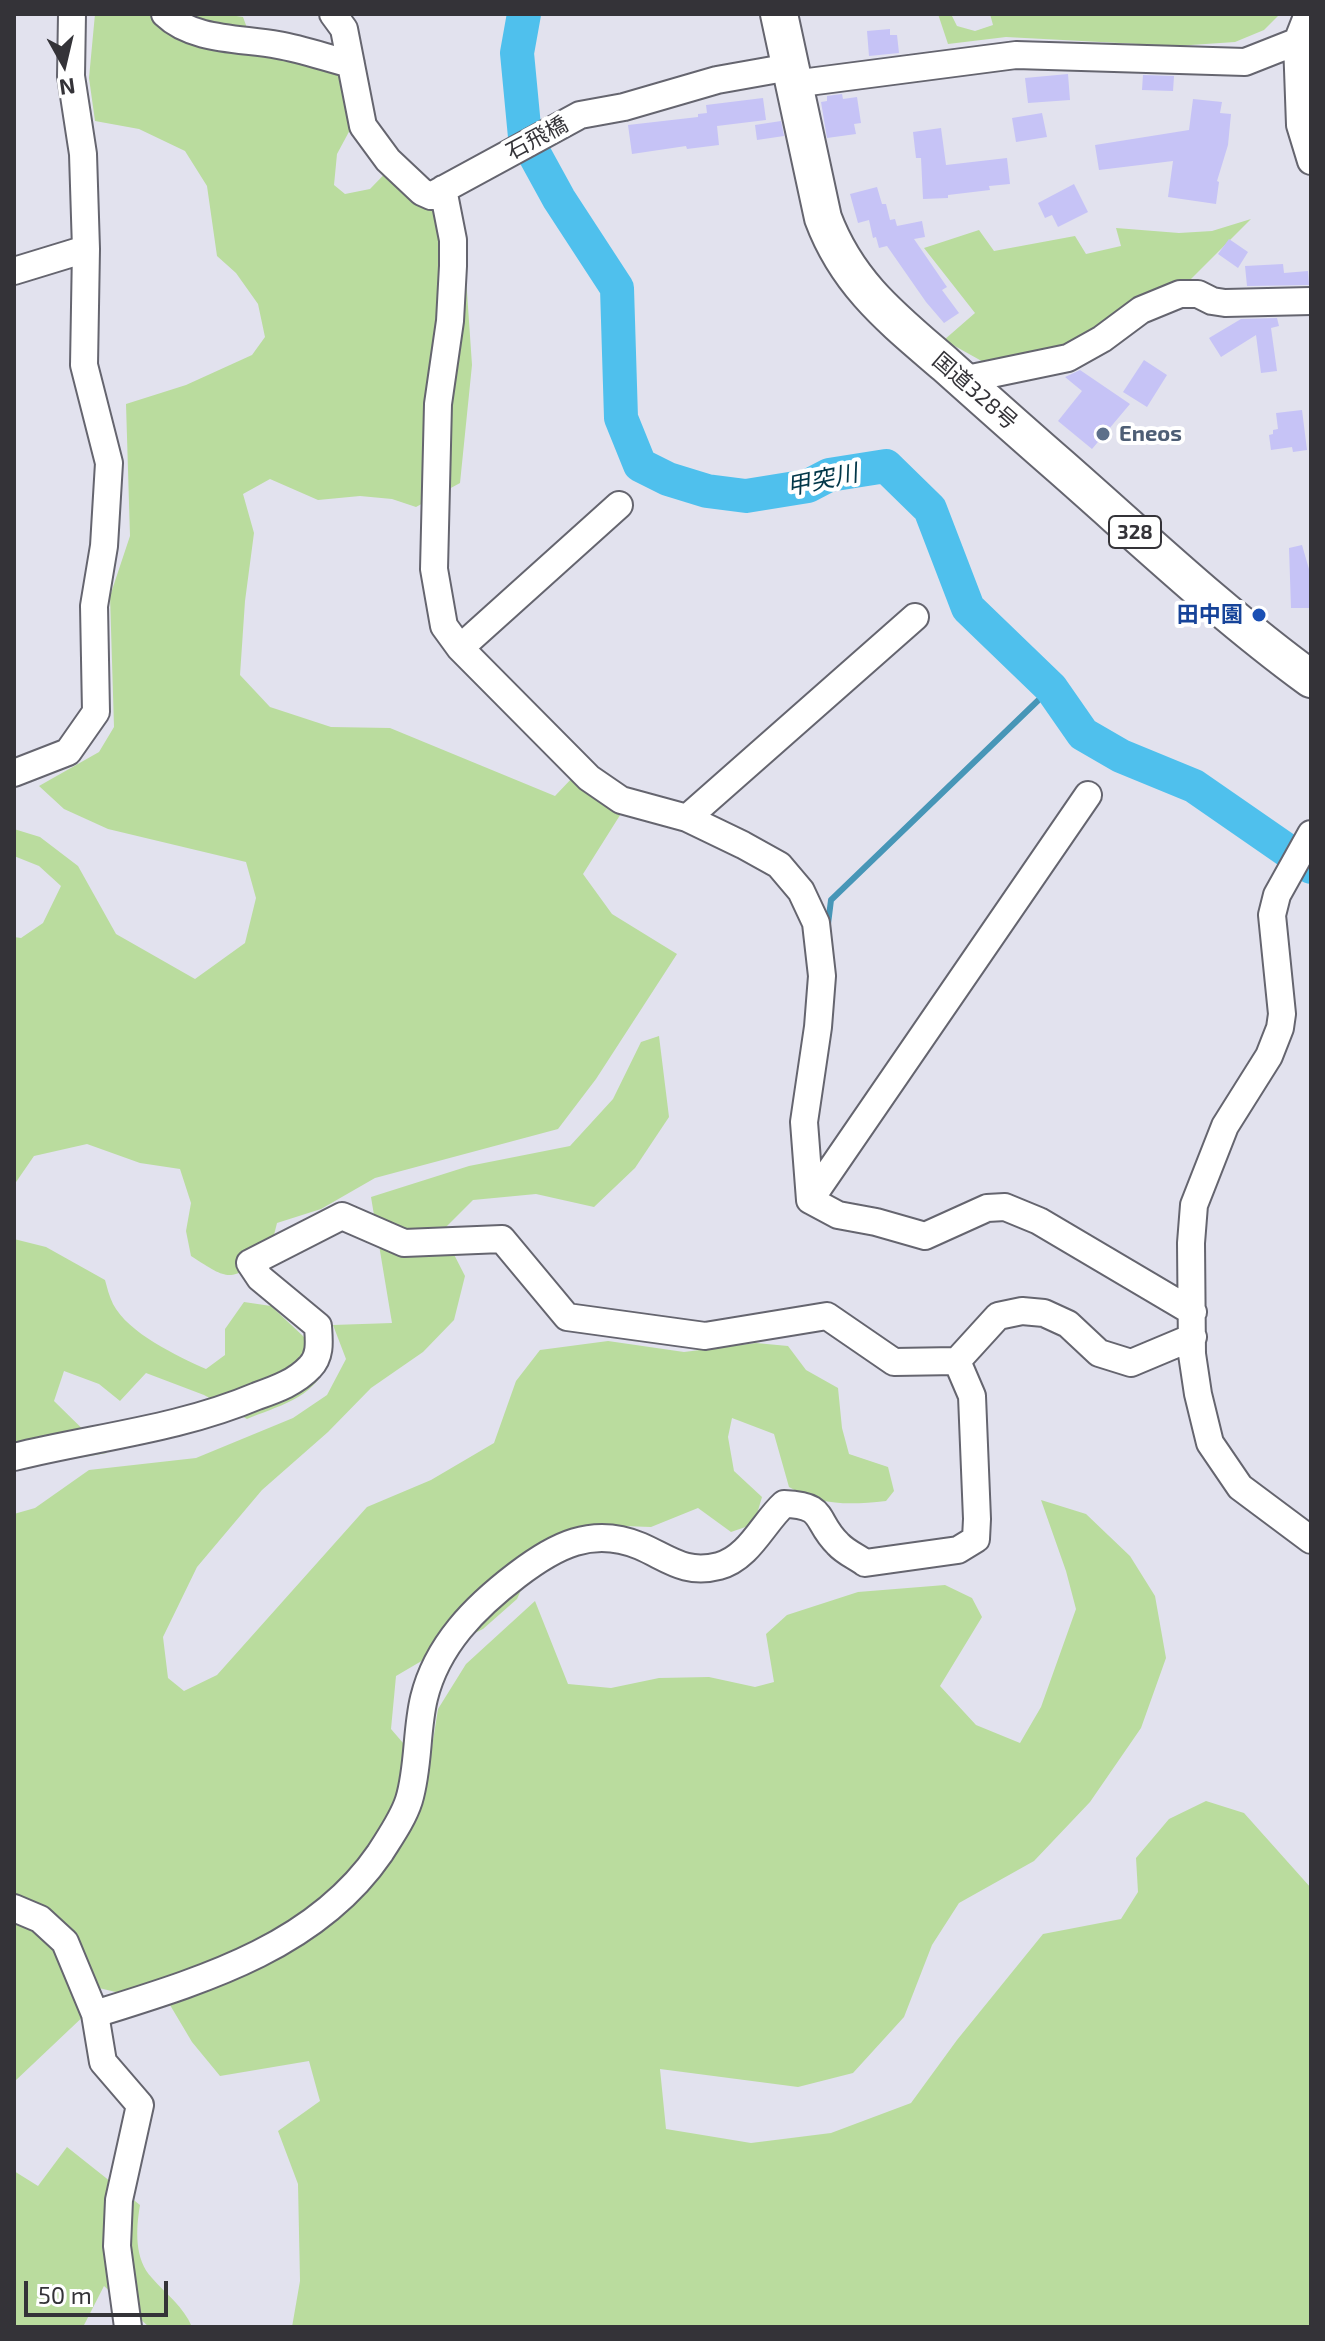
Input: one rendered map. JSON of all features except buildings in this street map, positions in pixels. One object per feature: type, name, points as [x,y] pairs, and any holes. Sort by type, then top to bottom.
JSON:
[{"type":"highway","name":"国道328号","points":[[779,14],[814,182],[835,249],[876,303],[1240,624],[1311,679]]},
{"type":"street","points":[[14,773],[68,752],[96,712],[94,606],[104,546],[109,463],[84,365],[86,249],[83,154],[71,76],[72,14]]},
{"type":"street","points":[[165,14],[176,25],[210,35],[281,45],[351,64]]},
{"type":"street","points":[[333,14],[344,29],[363,126],[372,141],[422,192],[431,196],[443,189],[453,240],[450,321],[438,404],[434,569],[444,626],[460,648],[589,778],[621,800],[687,818],[779,865],[801,891],[816,923],[822,976],[804,1122],[810,1200]]},
{"type":"street","points":[[1308,14],[1300,125],[1311,161]]},
{"type":"street","name":"石飛橋","points":[[443,189],[580,115],[624,107],[717,80],[1016,55],[1245,62],[1304,39]]},
{"type":"street","points":[[14,271],[86,249]]},
{"type":"street","points":[[962,380],[1068,358],[1102,339],[1141,310],[1180,294],[1198,294],[1225,303],[1311,301]]},
{"type":"street","points":[[460,648],[619,505]]},
{"type":"street","points":[[687,818],[915,617]]},
{"type":"street","points":[[810,1200],[1088,795]]},
{"type":"street","points":[[1309,839],[1277,895],[1272,915],[1282,1014],[1280,1028],[1269,1056],[1225,1126],[1194,1205],[1191,1243],[1198,1394],[1210,1443],[1240,1487],[1311,1540]]},
{"type":"street","points":[[810,1200],[838,1215],[925,1236],[987,1208],[1005,1207],[1039,1221],[1193,1324]]},
{"type":"street","points":[[14,1457],[133,1434],[224,1410],[291,1383],[312,1365],[319,1350],[318,1326],[260,1278],[250,1263],[342,1216],[404,1243],[502,1239],[567,1317],[705,1336],[827,1316],[894,1362],[957,1361],[998,1316],[1022,1311],[1044,1313],[1068,1324],[1099,1353],[1131,1363],[1193,1324]]},
{"type":"street","points":[[95,2014],[191,1984],[251,1957],[305,1928],[365,1874],[392,1835],[408,1802],[419,1748],[423,1700],[432,1673],[452,1636],[476,1609],[518,1574],[558,1549],[582,1538],[609,1538],[638,1545],[682,1568],[720,1566],[747,1549],[784,1504],[806,1505],[821,1517],[837,1544],[865,1563],[958,1550],[976,1539],[972,1396],[957,1361]]},
{"type":"street","points":[[14,1908],[40,1919],[65,1942],[95,2014],[103,2062],[140,2105],[119,2200],[117,2246],[128,2327]]},
{"type":"green space","points":[[95,14],[223,14],[243,17],[254,47],[358,71],[351,128],[337,154],[334,185],[345,194],[370,189],[401,157],[417,167],[463,234],[472,365],[460,483],[416,507],[392,499],[360,496],[318,500],[270,479],[243,494],[254,533],[240,675],[270,707],[331,727],[390,728],[555,796],[573,777],[622,812],[583,874],[612,914],[677,954],[596,1079],[558,1129],[375,1178],[321,1209],[277,1223],[269,1255],[246,1270],[230,1275],[214,1270],[191,1256],[186,1231],[191,1203],[180,1169],[140,1163],[87,1144],[34,1156],[14,1185],[14,937],[21,938],[43,923],[61,886],[39,866],[14,856],[14,829],[40,837],[78,866],[116,934],[195,979],[245,943],[256,898],[246,862],[108,829],[64,809],[39,786],[99,752],[114,727],[110,596],[130,536],[126,404],[186,385],[252,355],[265,337],[258,304],[236,273],[217,256],[207,186],[185,151],[139,129],[95,121],[89,78]]},
{"type":"green space","points":[[938,14],[951,14],[957,26],[975,31],[993,25],[990,14],[1280,14],[1264,30],[1235,42],[1176,46],[1006,37],[948,44]]},
{"type":"green space","points":[[1251,219],[1182,288],[1101,334],[1056,355],[987,364],[944,340],[975,313],[924,248],[979,230],[994,251],[1075,236],[1086,254],[1121,246],[1116,228],[1179,233],[1212,231]]},
{"type":"green space","points":[[659,1036],[669,1117],[635,1168],[594,1207],[536,1194],[473,1200],[442,1231],[465,1276],[454,1320],[423,1352],[371,1388],[328,1432],[262,1490],[197,1567],[163,1637],[168,1678],[184,1691],[217,1675],[367,1507],[431,1480],[494,1443],[516,1381],[540,1350],[608,1341],[684,1352],[756,1343],[788,1346],[806,1370],[838,1388],[842,1428],[849,1454],[888,1467],[894,1491],[886,1501],[836,1503],[812,1498],[789,1487],[774,1434],[732,1418],[728,1437],[734,1471],[762,1497],[754,1524],[731,1532],[698,1508],[651,1527],[623,1526],[591,1535],[535,1559],[517,1599],[483,1629],[396,1676],[391,1729],[428,1772],[438,1709],[466,1664],[535,1601],[568,1684],[611,1688],[659,1678],[709,1677],[755,1687],[774,1682],[766,1634],[787,1615],[858,1592],[945,1585],[972,1598],[982,1617],[940,1686],[976,1725],[1020,1743],[1041,1707],[1076,1609],[1041,1500],[1086,1514],[1130,1556],[1155,1596],[1166,1658],[1141,1728],[1090,1802],[1034,1861],[959,1903],[932,1945],[904,2017],[853,2073],[798,2087],[660,2069],[666,2129],[751,2143],[831,2133],[911,2103],[957,2040],[1043,1934],[1121,1919],[1138,1892],[1136,1858],[1169,1819],[1206,1801],[1244,1813],[1311,1888],[1311,2327],[292,2327],[300,2281],[298,2184],[278,2131],[320,2101],[309,2061],[220,2076],[192,2042],[170,2005],[99,1988],[75,1948],[14,1901],[14,1514],[35,1508],[89,1470],[196,1458],[293,1418],[327,1395],[346,1359],[333,1325],[392,1323],[371,1197],[469,1166],[570,1146],[613,1099],[641,1042]]},
{"type":"green space","points":[[14,1239],[46,1247],[105,1280],[113,1304],[130,1325],[154,1342],[206,1369],[225,1355],[225,1329],[244,1302],[271,1306],[303,1336],[325,1366],[313,1386],[303,1394],[247,1419],[204,1395],[146,1373],[120,1401],[99,1384],[64,1371],[54,1401],[107,1453],[14,1469]]},
{"type":"green space","points":[[14,1915],[54,1934],[89,2011],[14,2082]]},
{"type":"green space","points":[[67,2147],[140,2205],[137,2234],[142,2262],[192,2327],[149,2327],[104,2286],[83,2327],[14,2327],[14,2171],[38,2186]]},
{"type":"waterway","name":"甲突川","points":[[524,14],[517,53],[525,137],[559,199],[617,288],[621,418],[640,465],[668,479],[707,491],[746,496],[808,486],[829,475],[886,466],[930,509],[968,608],[1051,688],[1083,734],[1121,756],[1194,786],[1311,867]]},
{"type":"waterway","points":[[828,924],[831,900],[1051,688]]},
{"type":"place","name":"Eneos","points":[[1103,434]]},
{"type":"place","name":"田中園","points":[[1259,615]]}]
